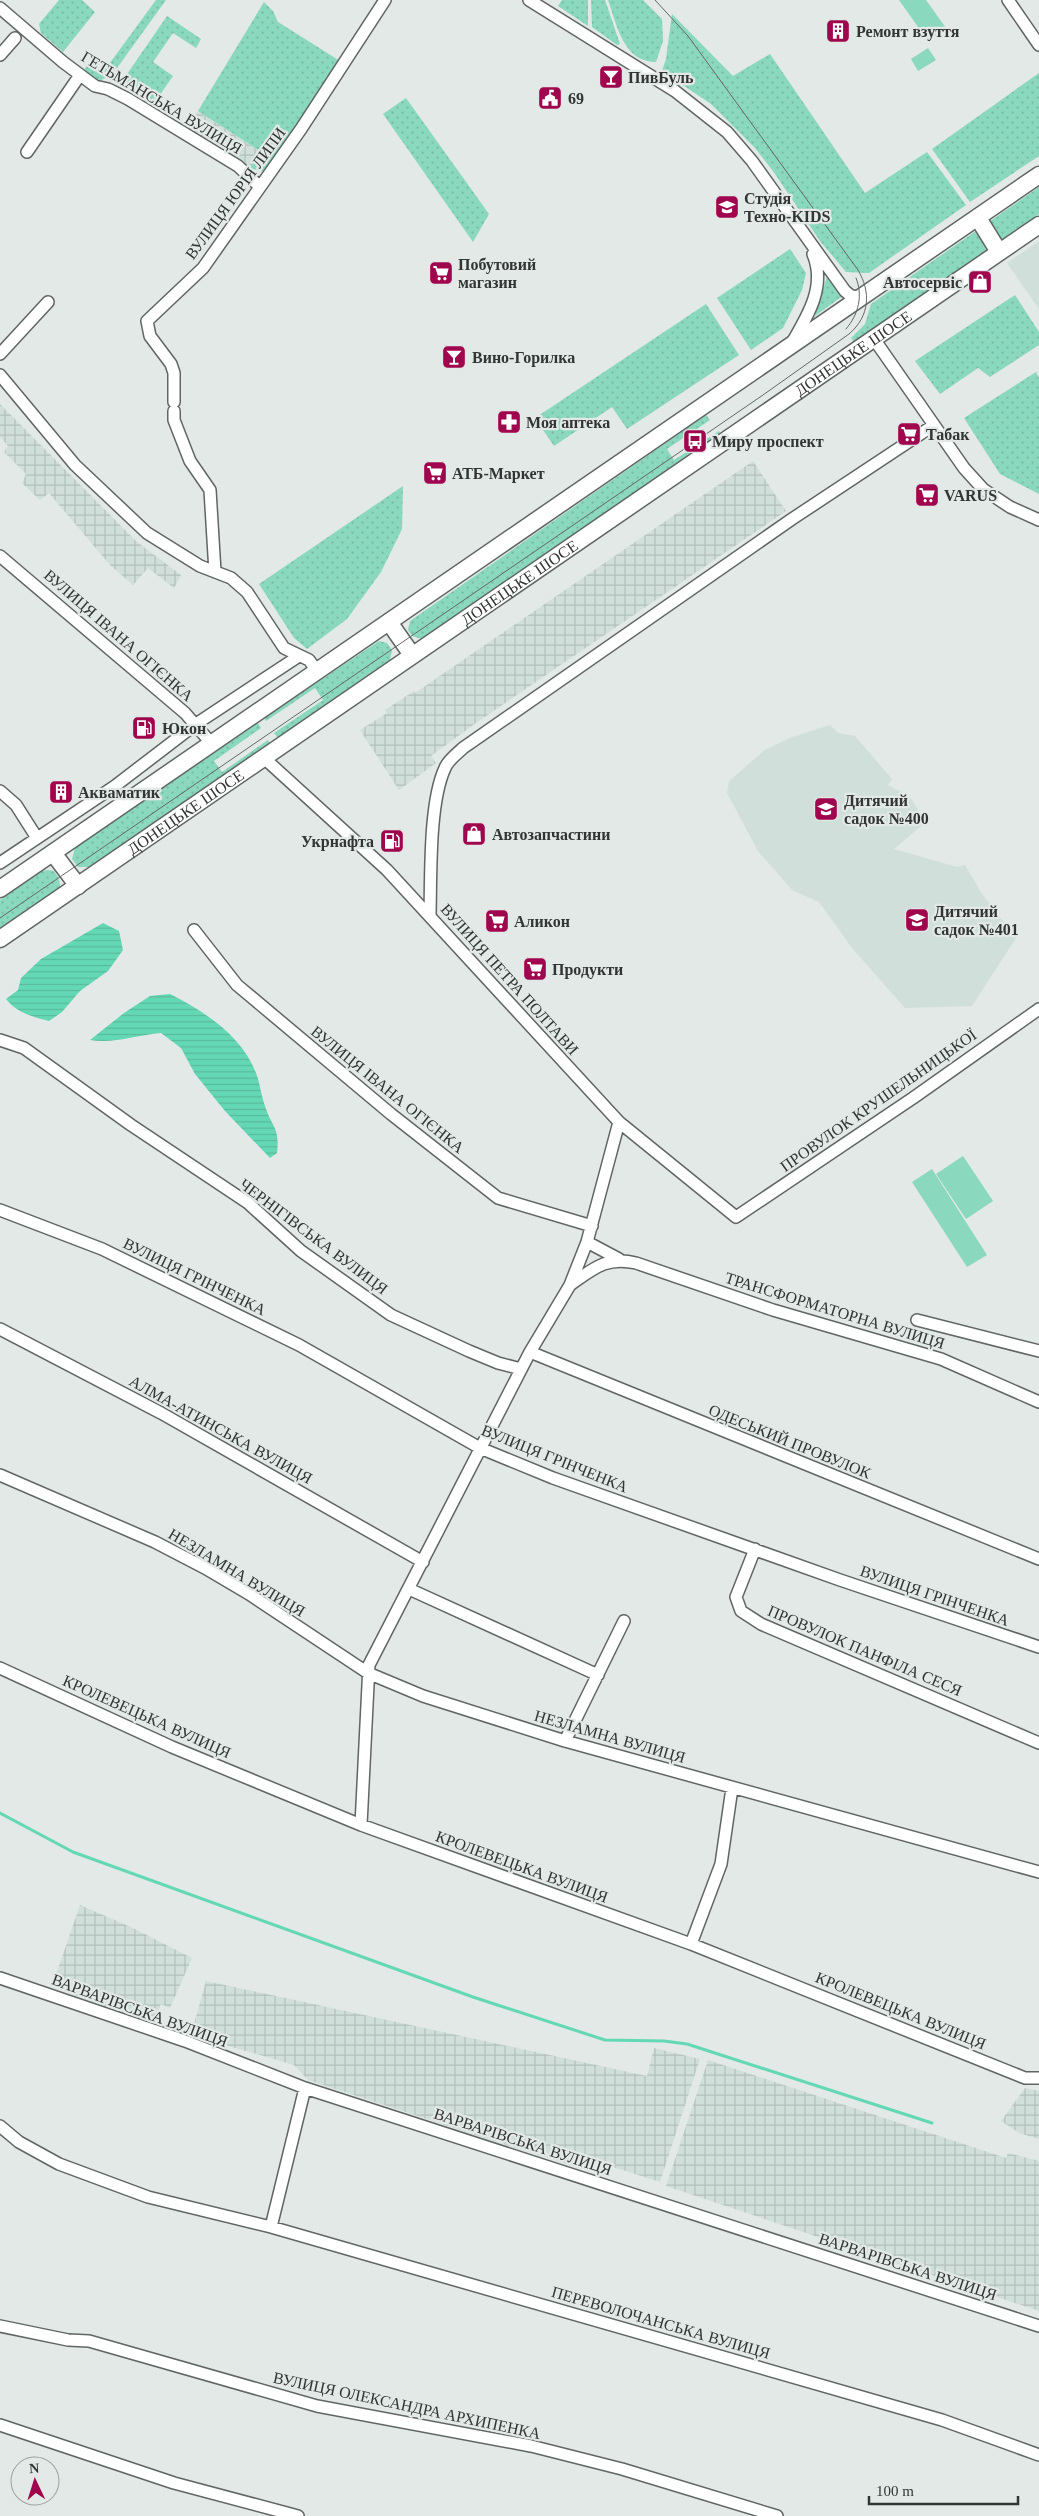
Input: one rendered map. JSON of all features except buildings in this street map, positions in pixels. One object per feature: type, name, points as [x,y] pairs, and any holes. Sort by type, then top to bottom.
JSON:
[{"type":"highway","points":[[0,889],[860,297],[1039,176]]},
{"type":"highway","points":[[978,218],[999,252]]},
{"type":"highway","name":"ДОНЕЦЬКЕ ШОСЕ","points":[[0,939],[1039,225]]},
{"type":"highway","points":[[389,622],[412,655]]},
{"type":"highway","points":[[53,853],[78,886]]},
{"type":"street","name":"ВУЛИЦЯ ЮРІЯ ЛИПИ","points":[[215,572],[210,490],[190,461],[174,420],[174,373],[171,364],[150,336],[147,321],[203,268],[260,187],[385,0]]},
{"type":"street","points":[[529,0],[675,91],[714,120],[752,161],[845,291],[851,296],[860,297]]},
{"type":"street","points":[[1008,0],[1039,45]]},
{"type":"street","name":"ГЕТЬМАНСЬКА ВУЛИЦЯ","points":[[0,8],[95,86],[108,88],[128,99],[238,166],[260,187]]},
{"type":"street","points":[[0,55],[15,38]]},
{"type":"street","points":[[27,152],[80,75]]},
{"type":"street","points":[[792,344],[818,288],[819,270],[809,243]]},
{"type":"street","points":[[0,354],[48,302]]},
{"type":"street","points":[[874,339],[964,468],[983,489],[1010,507],[1039,520]]},
{"type":"street","points":[[0,375],[75,465],[147,533],[200,566],[231,578],[247,592],[284,648],[309,660],[317,671]]},
{"type":"street","points":[[430,914],[433,838],[438,787],[446,766],[463,748],[792,519],[934,425]]},
{"type":"street","name":"ВУЛИЦЯ ІВАНА ОГІЄНКА","points":[[0,556],[196,724],[212,744]]},
{"type":"street","points":[[0,863],[115,786],[196,724],[299,656]]},
{"type":"street","name":"ВУЛИЦЯ ПЕТРА ПОЛТАВИ","points":[[264,758],[387,870],[430,914],[619,1122],[736,1217]]},
{"type":"street","points":[[0,790],[16,805],[37,838]]},
{"type":"street","name":"ВУЛИЦЯ ІВАНА ОГІЄНКА","points":[[194,930],[237,985],[391,1114],[498,1198],[592,1226]]},
{"type":"street","name":"ПРОВУЛОК КРУШЕЛЬНИЦЬКОЇ","points":[[736,1217],[914,1098],[1039,1008]]},
{"type":"street","name":"ЧЕРНІГІВСЬКА ВУЛИЦЯ","points":[[0,1040],[24,1048],[130,1125],[248,1203],[301,1251],[391,1315],[476,1354],[521,1369]]},
{"type":"street","points":[[361,1825],[369,1665],[521,1369],[570,1285],[588,1242],[619,1122]]},
{"type":"street","name":"ВУЛИЦЯ ГРІНЧЕНКА","points":[[0,1210],[102,1249],[299,1345],[480,1448],[552,1478],[1039,1647]]},
{"type":"street","name":"ТРАНСФОРМАТОРНА ВУЛИЦЯ","points":[[588,1242],[619,1259],[636,1263],[773,1310],[941,1359],[1039,1402]]},
{"type":"street","points":[[570,1285],[603,1264],[619,1259]]},
{"type":"street","points":[[917,1320],[1039,1351]]},
{"type":"street","name":"АЛМА-АТИНСЬКА ВУЛИЦЯ","points":[[0,1329],[161,1413],[423,1562]]},
{"type":"street","name":"ОДЕСЬКИЙ ПРОВУЛОК","points":[[530,1352],[1039,1559]]},
{"type":"street","name":"НЕЗЛАМНА ВУЛИЦЯ","points":[[0,1475],[155,1542],[205,1568],[249,1594],[368,1673],[423,1696],[565,1741],[1039,1872]]},
{"type":"street","name":"ПРОВУЛОК ПАНФІЛА СЕСЯ","points":[[755,1549],[736,1597],[741,1612],[761,1624],[1039,1743]]},
{"type":"street","points":[[409,1589],[598,1675]]},
{"type":"street","points":[[565,1741],[624,1621]]},
{"type":"street","name":"КРОЛЕВЕЦЬКА ВУЛИЦЯ","points":[[0,1668],[172,1747],[361,1825],[690,1944],[1025,2078],[1039,2078]]},
{"type":"street","points":[[690,1944],[721,1864],[732,1788]]},
{"type":"street","name":"ВАРВАРІВСЬКА ВУЛИЦЯ","points":[[0,1978],[185,2041],[305,2088],[1039,2326]]},
{"type":"street","points":[[271,2227],[305,2088]]},
{"type":"street","name":"ПЕРЕВОЛОЧАНСЬКА ВУЛИЦЯ","points":[[0,2126],[19,2142],[68,2167],[148,2197],[271,2227],[942,2420],[1039,2455]]},
{"type":"street","name":"ВУЛИЦЯ ОЛЕКСАНДРА АРХИПЕНКА","points":[[0,2326],[68,2340],[89,2341],[316,2406],[531,2446],[622,2469],[777,2516]]},
{"type":"street","points":[[0,2425],[174,2483],[298,2516]]},
{"type":"shaded area","points":[[59,0],[82,0],[95,12],[63,52],[41,33],[39,24]]},
{"type":"shaded area","points":[[156,0],[166,0],[112,75],[99,81],[84,70],[89,62],[104,71]]},
{"type":"shaded area","points":[[562,0],[588,0],[588,26],[558,6]]},
{"type":"shaded area","points":[[591,0],[605,0],[620,44],[617,45],[592,27]]},
{"type":"shaded area","points":[[608,0],[643,0],[662,19],[663,41],[656,62],[636,56],[629,49],[618,31]]},
{"type":"shaded area","points":[[899,0],[926,0],[946,28],[928,41]]},
{"type":"shaded area","points":[[264,2],[273,11],[278,22],[340,61],[264,172],[249,168],[260,151],[198,111]]},
{"type":"shaded area","points":[[672,14],[733,76],[770,54],[865,193],[927,152],[966,205],[869,273],[846,272],[820,241],[773,171],[755,148],[711,104],[662,71],[666,59]]},
{"type":"shaded area","points":[[167,16],[201,39],[196,48],[173,33],[153,62],[173,76],[155,102],[123,80]]},
{"type":"shaded area","points":[[928,48],[936,60],[918,71],[911,59]]},
{"type":"shaded area","points":[[1039,73],[1039,156],[970,202],[932,149]]},
{"type":"shaded area","points":[[406,98],[489,214],[473,242],[383,114]]},
{"type":"shaded area","points":[[198,111],[260,151],[249,168],[186,127]]},
{"type":"shaded area","points":[[1039,187],[1039,214],[854,342],[851,338],[865,324],[871,304]]},
{"type":"shaded area","points":[[1039,241],[1039,309],[1007,263]]},
{"type":"shaded area","points":[[790,249],[806,273],[802,290],[783,328],[751,350],[717,298]]},
{"type":"shaded area","points":[[828,273],[844,295],[815,316]]},
{"type":"shaded area","points":[[1015,295],[1039,332],[1039,345],[990,377],[978,368],[940,394],[915,361]]},
{"type":"shaded area","points":[[706,304],[739,355],[627,429],[612,407],[554,446],[535,418]]},
{"type":"shaded area","points":[[1036,372],[1039,378],[1039,494],[1000,474],[964,418]]},
{"type":"shaded area","points":[[0,404],[137,542],[181,575],[174,588],[148,568],[133,585],[110,565],[49,493],[40,500],[22,483],[26,474],[4,452],[8,446],[0,437]]},
{"type":"shaded area","points":[[706,415],[710,420],[667,449],[674,460],[719,431],[720,433],[422,639],[412,636],[408,630],[410,621]]},
{"type":"shaded area","points":[[753,461],[786,511],[476,723],[431,756],[436,763],[399,790],[360,730],[387,713],[385,710],[414,691],[415,693]]},
{"type":"shaded area","points":[[403,486],[402,529],[381,572],[347,619],[307,649],[294,638],[259,584]]},
{"type":"shaded area","points":[[379,641],[387,643],[392,650],[390,660],[278,738],[274,733],[323,700],[315,688],[266,721],[264,718]]},
{"type":"shaded area","points":[[258,723],[261,728],[214,761],[222,772],[268,740],[270,743],[89,867],[78,867],[72,859],[75,848]]},
{"type":"shaded area","points":[[830,725],[838,733],[855,736],[892,779],[888,785],[909,796],[926,822],[894,849],[957,867],[965,865],[982,894],[1016,938],[972,1006],[905,1008],[852,948],[819,902],[792,890],[758,851],[727,793],[729,781],[765,750],[792,737]]},
{"type":"shaded area","points":[[42,871],[54,871],[60,882],[60,887],[0,929],[0,900]]},
{"type":"shaded area","points":[[103,923],[119,931],[123,950],[108,971],[80,991],[62,1012],[49,1021],[31,1016],[10,1004],[6,999],[18,990],[21,978],[41,959]]},
{"type":"shaded area","points":[[170,994],[196,1008],[220,1026],[232,1036],[250,1060],[275,1128],[278,1144],[277,1153],[270,1158],[225,1111],[195,1074],[181,1048],[161,1033],[116,1040],[90,1040],[124,1013],[150,996]]},
{"type":"shaded area","points":[[963,1156],[993,1201],[966,1219],[936,1174]]},
{"type":"shaded area","points":[[932,1169],[987,1255],[967,1267],[912,1182]]},
{"type":"shaded area","points":[[80,1905],[133,1928],[192,1958],[170,2008],[161,2004],[152,2026],[52,1986]]},
{"type":"shaded area","points":[[206,1981],[647,2076],[654,2048],[700,2059],[660,2182],[582,2157],[577,2167],[500,2143],[308,2080],[294,2065],[191,2035]]},
{"type":"shaded area","points":[[708,2060],[1006,2158],[1008,2153],[1039,2161],[1039,2311],[666,2186]]},
{"type":"shaded area","points":[[1025,2088],[1039,2091],[1039,2139],[1019,2133],[1001,2121]]},
{"type":"waterway","points":[[0,1813],[73,1852],[473,1997],[605,2040],[664,2041],[687,2044],[932,2123]]},
{"type":"tram line","points":[[0,918],[763,395],[849,334],[861,320],[865,312],[866,295],[858,270],[688,36],[655,0]]},
{"type":"tram line","points":[[846,329],[854,317],[859,304],[856,278]]},
{"type":"place","name":"Ремонт взуття","points":[[838,31]]},
{"type":"place","name":"ПивБуль","points":[[611,77]]},
{"type":"place","name":"69","points":[[550,98]]},
{"type":"place","name":"Студія Техно-KIDS","points":[[727,207]]},
{"type":"place","name":"Побутовий магазин","points":[[441,273]]},
{"type":"place","name":"Автосервіс","points":[[980,282]]},
{"type":"place","name":"Вино-Горилка","points":[[454,357]]},
{"type":"place","name":"Моя аптека","points":[[509,422]]},
{"type":"place","name":"Табак","points":[[909,434]]},
{"type":"place","name":"Миру проспект","points":[[695,441]]},
{"type":"place","name":"АТБ-Маркет","points":[[435,473]]},
{"type":"place","name":"VARUS","points":[[927,495]]},
{"type":"place","name":"Юкон","points":[[144,728]]},
{"type":"place","name":"Акваматик","points":[[61,792]]},
{"type":"place","name":"Дитячий садок №400","points":[[826,809]]},
{"type":"place","name":"Автозапчастини","points":[[474,834]]},
{"type":"place","name":"Укрнафта","points":[[392,841]]},
{"type":"place","name":"Дитячий садок №401","points":[[917,920]]},
{"type":"place","name":"Аликон","points":[[497,921]]},
{"type":"place","name":"Продукти","points":[[535,969]]}]
